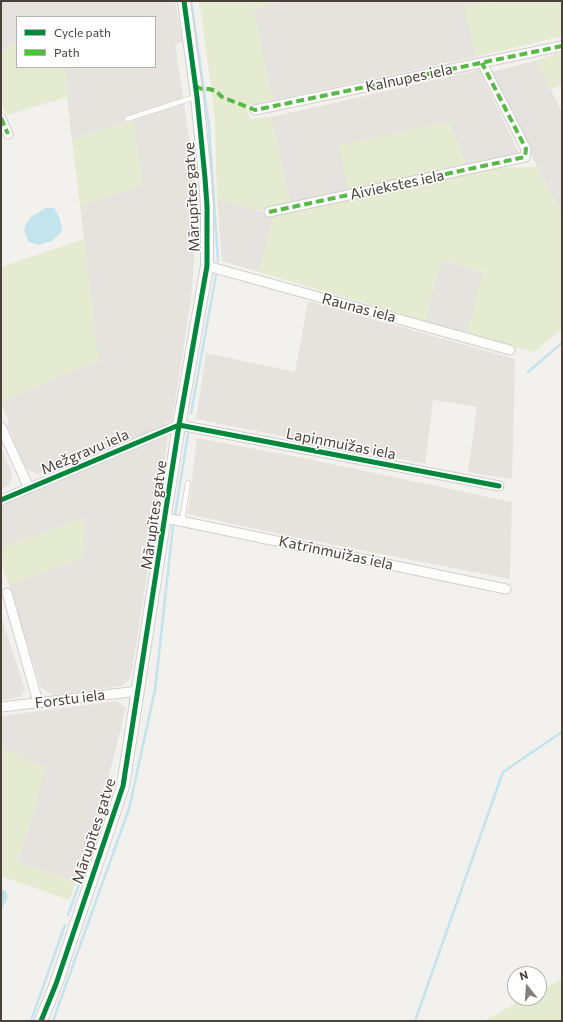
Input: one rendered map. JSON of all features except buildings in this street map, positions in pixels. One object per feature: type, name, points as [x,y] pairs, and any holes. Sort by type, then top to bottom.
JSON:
[{"type":"street","name":"Mārupītes gatve","points":[[42,1021],[123,786],[166,518],[179,425],[207,266],[207,206],[197,97],[184,1]]},
{"type":"street","name":"Kalnupes iela","points":[[255,110],[562,46]]},
{"type":"street","name":"Aiviekstes iela","points":[[269,212],[525,157],[526,149],[482,63]]},
{"type":"street","points":[[1,118],[8,134]]},
{"type":"street","name":"Raunas iela","points":[[207,266],[510,350]]},
{"type":"street","name":"Lapiņmuižas iela","points":[[179,425],[499,486]]},
{"type":"street","name":"Mežgravu iela","points":[[1,500],[179,425]]},
{"type":"street","points":[[1,427],[29,488]]},
{"type":"street","name":"Katrīnmuižas iela","points":[[166,518],[506,589]]},
{"type":"street","points":[[7,594],[38,702]]},
{"type":"street","name":"Forstu iela","points":[[1,707],[139,691]]},
{"type":"lane","points":[[127,119],[197,97]]},
{"type":"lane","points":[[182,521],[188,483]]},
{"type":"shaded area","points":[[1,1],[175,1],[183,42],[175,44],[194,171],[194,263],[191,299],[172,421],[165,423],[165,428],[73,462],[70,459],[37,474],[26,469],[7,425],[9,421],[1,402],[91,363],[100,363],[98,357],[80,206],[142,185],[133,120],[72,140],[64,68],[156,68],[156,16],[16,16],[16,42],[1,53]]},
{"type":"shaded area","points":[[281,1],[496,1],[465,8],[476,57],[273,100],[253,8]]},
{"type":"shaded area","points":[[537,60],[562,113],[562,214],[488,73]]},
{"type":"shaded area","points":[[479,70],[520,155],[467,168],[449,122],[340,145],[349,192],[290,203],[271,117]]},
{"type":"shaded area","points":[[217,199],[274,215],[259,272],[222,261]]},
{"type":"shaded area","points":[[441,260],[484,272],[467,333],[425,321]]},
{"type":"shaded area","points":[[308,301],[515,359],[512,479],[468,472],[477,407],[433,400],[425,464],[196,419],[206,353],[295,372]]},
{"type":"shaded area","points":[[168,436],[131,678],[122,686],[53,695],[41,688],[9,585],[82,558],[84,518],[1,548],[1,505]]},
{"type":"shaded area","points":[[197,438],[303,458],[512,502],[510,579],[288,536],[188,514]]},
{"type":"shaded area","points":[[1,447],[12,473],[10,485],[1,489]]},
{"type":"shaded area","points":[[1,615],[25,690],[20,697],[1,700]]},
{"type":"shaded area","points":[[117,701],[126,708],[96,826],[76,882],[17,861],[35,807],[1,754],[1,716]]},
{"type":"green space","points":[[198,1],[281,1],[253,8],[273,100],[246,106],[250,119],[271,117],[290,203],[259,211],[217,199],[215,119],[201,11]]},
{"type":"green space","points":[[495,1],[562,1],[562,36],[476,57],[464,8]]},
{"type":"green space","points":[[16,42],[16,68],[64,68],[66,72],[67,97],[7,115],[1,103],[1,53]]},
{"type":"green space","points":[[562,52],[562,85],[551,89],[537,60]]},
{"type":"green space","points":[[133,120],[142,185],[80,206],[72,140]]},
{"type":"green space","points":[[449,122],[467,168],[349,192],[339,145]]},
{"type":"green space","points":[[537,167],[562,214],[562,329],[534,352],[467,333],[483,271],[441,260],[425,321],[259,272],[274,215],[496,168]]},
{"type":"green space","points":[[84,239],[98,357],[100,363],[91,363],[1,402],[1,267]]},
{"type":"green space","points":[[84,518],[82,558],[9,585],[1,561],[1,548]]},
{"type":"green space","points":[[1,748],[24,756],[38,754],[30,759],[17,758],[45,766],[35,807],[17,861],[76,882],[69,900],[1,876]]},
{"type":"green space","points":[[562,979],[562,1021],[484,1021],[511,1006],[547,1006],[547,987]]},
{"type":"water","points":[[46,208],[54,208],[60,219],[62,231],[52,241],[38,245],[29,242],[24,231],[26,224],[31,217]]},
{"type":"water","points":[[1,889],[6,891],[8,897],[1,910]]},
{"type":"waterway","points":[[191,1],[209,126],[218,261]]},
{"type":"waterway","points":[[191,413],[216,275]]},
{"type":"waterway","points":[[528,372],[562,343]]},
{"type":"waterway","points":[[175,515],[188,434]]},
{"type":"waterway","points":[[53,1021],[129,809],[155,690],[173,526]]},
{"type":"waterway","points":[[415,1021],[503,772],[562,732]]},
{"type":"waterway","points":[[68,915],[82,877]]},
{"type":"waterway","points":[[31,1021],[65,925]]},
{"type":"marked path","points":[[195,86],[202,89],[216,91],[222,97],[255,110],[562,46]]},
{"type":"marked path","points":[[269,212],[525,157],[526,149],[482,63]]},
{"type":"marked path","points":[[1,118],[8,134]]},
{"type":"cycle path","points":[[41,1021],[56,984],[123,786],[179,425],[207,266],[207,206],[205,178],[197,97],[184,1]]},
{"type":"cycle path","points":[[1,500],[179,425],[499,486]]}]
